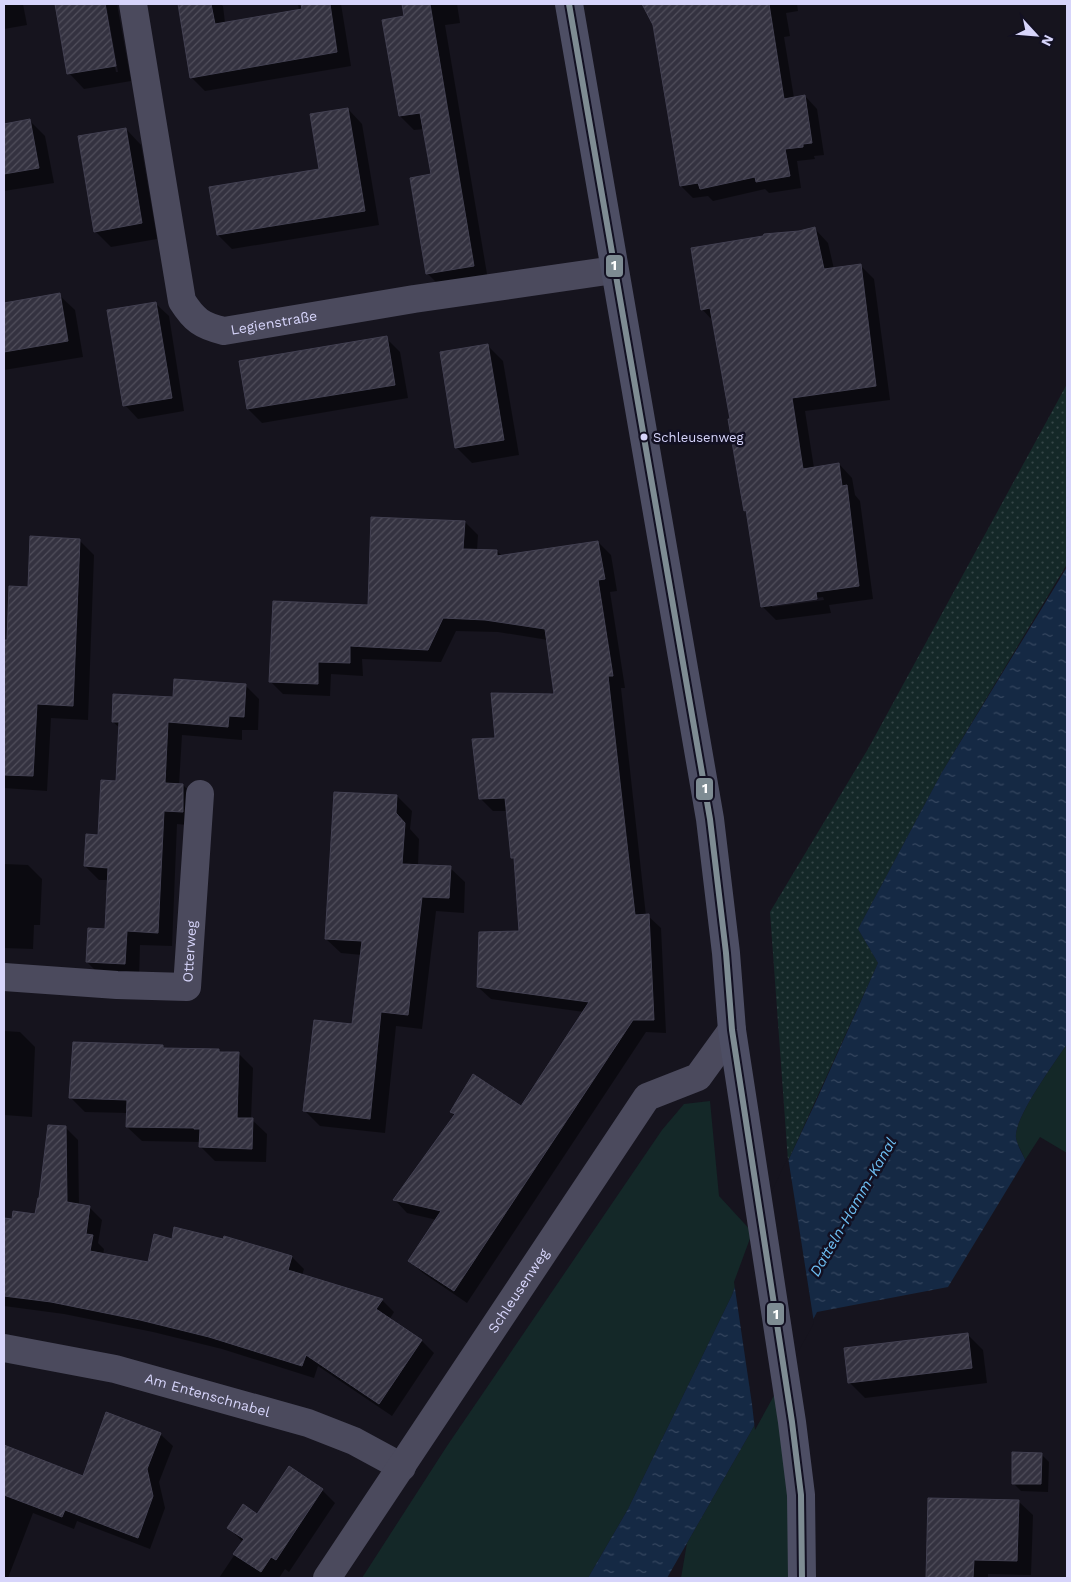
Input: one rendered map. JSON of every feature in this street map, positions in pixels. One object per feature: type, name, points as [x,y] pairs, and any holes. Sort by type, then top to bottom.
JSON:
[{"type":"main road","points":[[569,4],[710,819],[726,954],[732,1030],[792,1422],[800,1495],[802,1578]]},
{"type":"street","name":"Legienstraße","points":[[133,4],[182,301],[190,314],[200,323],[224,331],[414,299],[614,270]]},
{"type":"street","name":"Otterweg","points":[[4,977],[118,985],[187,987],[200,794]]},
{"type":"street","name":"Schleusenweg","points":[[327,1578],[647,1097],[698,1077],[732,1030]]},
{"type":"street","name":"Am Entenschnabel","points":[[4,1348],[115,1370],[308,1423],[354,1441],[402,1467]]},
{"type":"green space","points":[[1067,384],[1067,564],[942,772],[858,929],[878,963],[788,1161],[770,912],[868,749]]},
{"type":"green space","points":[[1067,1044],[1067,1153],[1040,1137],[1025,1160],[1016,1138],[1017,1129],[1036,1091]]},
{"type":"green space","points":[[710,1101],[719,1196],[754,1234],[732,1295],[628,1509],[588,1578],[362,1578],[447,1446],[662,1130],[684,1104]]},
{"type":"green space","points":[[777,1386],[788,1490],[788,1578],[681,1578],[687,1543]]},
{"type":"water","name":"Datteln-Hamm-Kanal","points":[[1067,567],[1067,1044],[1036,1091],[1017,1129],[1016,1138],[1025,1160],[948,1287],[817,1312],[777,1386],[667,1578],[588,1578],[628,1509],[732,1295],[754,1234],[878,963],[858,929],[942,772]]},
{"type":"pier","points":[[788,1157],[814,1323],[755,1430],[734,1282],[752,1233]]},
{"type":"building","points":[[55,4],[105,4],[116,66],[67,74]]},
{"type":"building","points":[[178,4],[211,4],[215,24],[302,9],[301,4],[330,4],[337,52],[190,78]]},
{"type":"building","points":[[402,4],[430,4],[474,266],[426,274],[410,178],[431,174],[420,113],[399,116],[382,20],[404,16]]},
{"type":"building","points":[[642,4],[769,4],[784,99],[805,95],[812,143],[803,144],[803,147],[785,149],[790,176],[756,182],[755,177],[700,189],[698,183],[680,186],[653,25]]},
{"type":"building","points":[[348,108],[365,211],[217,235],[209,187],[319,169],[310,114]]},
{"type":"building","points":[[30,119],[39,168],[4,174],[4,124]]},
{"type":"building","points":[[126,128],[142,223],[94,232],[78,136]]},
{"type":"building","points":[[815,227],[824,269],[861,264],[876,386],[792,398],[803,469],[839,463],[842,486],[847,485],[859,586],[816,592],[817,599],[761,607],[746,510],[744,511],[710,308],[701,310],[691,248],[763,236],[764,234],[799,231]]},
{"type":"building","points":[[60,293],[68,341],[4,352],[4,303]]},
{"type":"building","points":[[156,302],[172,398],[123,406],[107,310]]},
{"type":"building","points":[[387,336],[395,385],[247,409],[239,361]]},
{"type":"building","points":[[488,344],[504,440],[455,448],[440,352]]},
{"type":"building","points":[[371,517],[465,521],[463,549],[497,550],[497,556],[598,541],[605,579],[598,580],[613,676],[608,676],[635,915],[649,914],[654,1020],[633,1020],[454,1291],[408,1261],[441,1211],[393,1200],[455,1114],[450,1112],[473,1074],[521,1106],[589,1002],[477,987],[479,932],[519,931],[514,858],[511,858],[505,798],[479,799],[472,739],[495,738],[491,693],[554,694],[545,629],[485,620],[443,618],[428,650],[350,646],[350,663],[318,662],[318,684],[269,682],[273,601],[368,605]]},
{"type":"building","points":[[30,536],[80,539],[73,706],[37,704],[33,776],[4,775],[4,640],[7,640],[9,586],[28,587]]},
{"type":"building","points":[[174,679],[246,684],[244,717],[229,716],[228,727],[168,722],[165,783],[183,784],[183,812],[164,811],[158,933],[127,931],[125,964],[86,962],[88,928],[105,929],[108,868],[84,866],[86,834],[98,835],[101,780],[116,781],[119,722],[112,722],[113,694],[173,697]]},
{"type":"building","points":[[334,792],[397,795],[396,813],[405,823],[402,864],[451,866],[449,898],[422,897],[408,1015],[381,1012],[370,1119],[303,1111],[314,1020],[352,1024],[362,941],[325,939]]},
{"type":"building","points":[[73,1042],[163,1045],[163,1048],[219,1049],[219,1052],[239,1052],[237,1118],[253,1118],[252,1149],[199,1147],[200,1129],[126,1127],[127,1100],[69,1098]]},
{"type":"building","points":[[48,1125],[66,1126],[67,1202],[90,1206],[86,1234],[93,1235],[90,1251],[148,1262],[154,1234],[172,1239],[174,1227],[223,1239],[224,1236],[292,1256],[288,1270],[383,1299],[376,1309],[422,1340],[379,1404],[306,1355],[302,1366],[209,1337],[140,1320],[51,1302],[4,1296],[4,1218],[12,1219],[13,1211],[35,1214],[39,1198]]},
{"type":"building","points":[[968,1333],[972,1368],[848,1383],[844,1348]]},
{"type":"building","points":[[106,1412],[161,1433],[147,1469],[153,1496],[138,1538],[65,1510],[62,1517],[4,1495],[4,1445],[83,1476]]},
{"type":"building","points":[[1012,1452],[1042,1453],[1041,1484],[1012,1484]]},
{"type":"building","points":[[289,1466],[323,1489],[276,1560],[271,1557],[261,1572],[233,1554],[244,1539],[227,1528],[243,1504],[257,1514]]},
{"type":"building","points":[[928,1498],[1019,1500],[1017,1561],[974,1560],[973,1578],[926,1578]]},
{"type":"transit line","name":"1","points":[[569,4],[710,819],[726,953],[732,1030],[792,1422],[801,1495],[802,1578]]},
{"type":"place","name":"Schleusenweg","points":[[644,437]]}]
